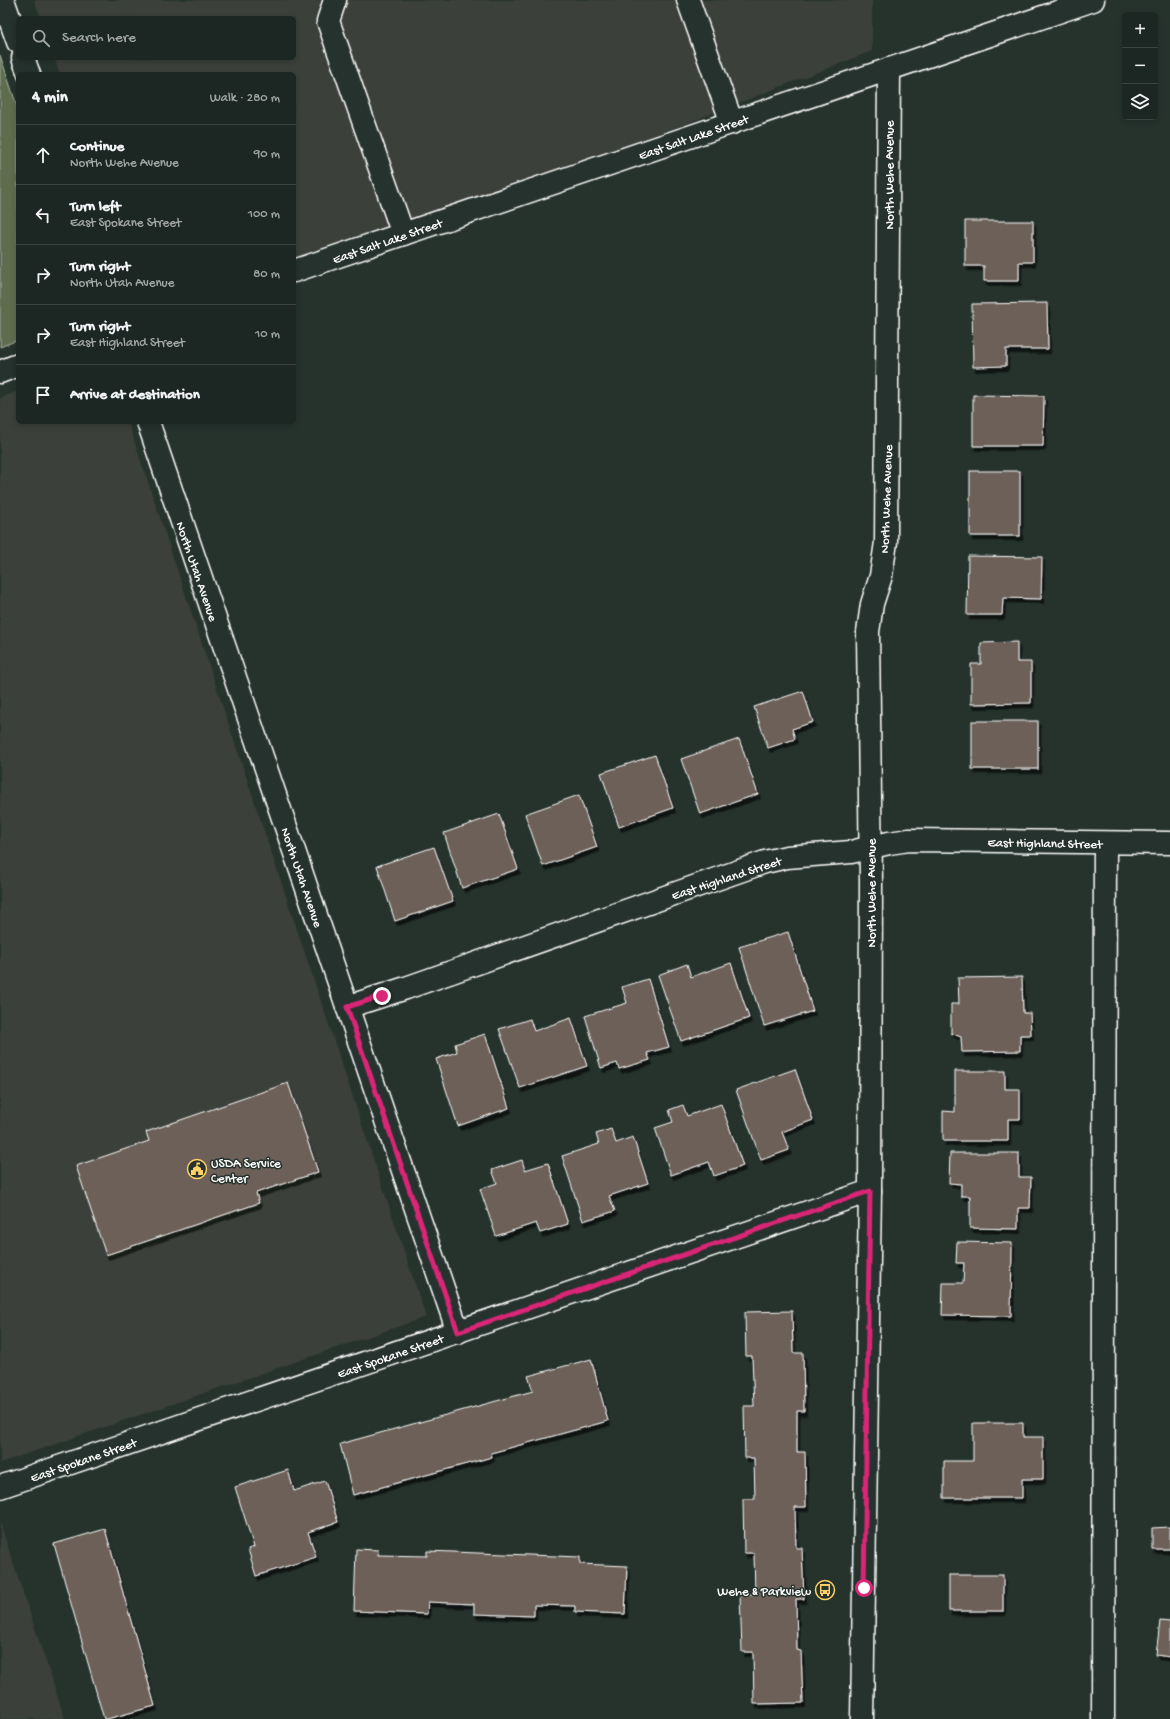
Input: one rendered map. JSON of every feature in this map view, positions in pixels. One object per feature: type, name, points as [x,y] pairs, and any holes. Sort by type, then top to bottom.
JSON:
[{"type":"street","points":[[4,0],[16,36]]},
{"type":"street","points":[[335,0],[328,21],[403,234]]},
{"type":"street","points":[[688,0],[732,123]]},
{"type":"street","name":"East Salt Lake Street","points":[[296,271],[1093,0]]},
{"type":"street","points":[[24,60],[28,72]]},
{"type":"street","name":"North Wehe Avenue","points":[[862,1719],[870,1191],[870,847],[868,632],[872,604],[881,576],[886,542],[889,69]]},
{"type":"street","points":[[0,372],[16,367]]},
{"type":"street","name":"North Utah Avenue","points":[[149,424],[458,1332]]},
{"type":"street","name":"East Highland Street","points":[[347,1007],[406,988],[765,862],[787,857],[851,852],[909,840],[1170,843]]},
{"type":"street","points":[[1103,1719],[1105,842]]},
{"type":"street","name":"East Spokane Street","points":[[0,1487],[870,1191]]},
{"type":"shaded area","points":[[34,0],[872,0],[872,51],[403,234],[296,261],[296,72],[59,72],[55,60],[296,60],[296,16],[40,16]]},
{"type":"shaded area","points":[[16,392],[16,424],[129,424],[426,1317],[0,1463],[0,398]]},
{"type":"shaded area","points":[[0,1523],[65,1719],[0,1719]]},
{"type":"green space","points":[[0,55],[16,103],[16,341],[0,347]]},
{"type":"building","points":[[965,221],[1033,221],[1033,262],[1019,262],[1019,281],[984,281],[984,266],[965,266]]},
{"type":"building","points":[[1047,303],[1048,349],[1006,349],[1006,366],[973,367],[972,304]]},
{"type":"building","points":[[973,395],[1044,396],[1043,446],[973,446]]},
{"type":"building","points":[[970,471],[1020,471],[1020,536],[970,536]]},
{"type":"building","points":[[968,556],[1042,557],[1041,599],[1003,598],[1002,615],[967,615]]},
{"type":"building","points":[[1017,642],[1017,662],[1031,662],[1031,703],[971,704],[971,664],[981,664],[981,643]]},
{"type":"building","points":[[803,691],[813,722],[792,729],[795,739],[768,748],[754,707]]},
{"type":"building","points":[[972,721],[1038,721],[1038,769],[972,769]]},
{"type":"building","points":[[739,739],[758,794],[700,814],[681,759]]},
{"type":"building","points":[[655,755],[673,808],[619,827],[601,773]]},
{"type":"building","points":[[579,795],[597,847],[543,866],[525,814]]},
{"type":"building","points":[[499,814],[518,869],[462,888],[444,833]]},
{"type":"building","points":[[434,847],[453,901],[395,921],[377,866]]},
{"type":"building","points":[[788,932],[813,1011],[764,1026],[739,947]]},
{"type":"building","points":[[731,963],[749,1018],[681,1041],[658,975],[687,964],[691,977]]},
{"type":"building","points":[[1022,977],[1023,1013],[1030,1013],[1031,1035],[1020,1035],[1020,1051],[962,1052],[961,1037],[951,1033],[951,1004],[959,1004],[958,978]]},
{"type":"building","points":[[648,979],[669,1047],[647,1053],[650,1060],[619,1069],[617,1063],[601,1068],[585,1016],[627,1003],[622,987]]},
{"type":"building","points":[[571,1018],[587,1066],[520,1088],[499,1029],[530,1019],[534,1031]]},
{"type":"building","points":[[485,1034],[509,1108],[458,1126],[436,1059],[457,1052],[455,1044]]},
{"type":"building","points":[[795,1069],[813,1120],[782,1132],[789,1150],[761,1160],[736,1090]]},
{"type":"building","points":[[955,1071],[1005,1071],[1005,1089],[1020,1089],[1020,1119],[1008,1119],[1008,1141],[943,1141],[943,1111],[955,1112]]},
{"type":"building","name":"USDA Service Center","points":[[288,1083],[318,1172],[256,1193],[259,1203],[106,1255],[76,1166],[149,1141],[146,1132]]},
{"type":"building","points":[[721,1104],[743,1166],[714,1176],[709,1162],[671,1175],[655,1128],[673,1122],[669,1110],[683,1105],[687,1116]]},
{"type":"building","points":[[611,1129],[616,1143],[633,1137],[648,1183],[609,1196],[615,1211],[583,1221],[562,1156],[599,1144],[596,1134]]},
{"type":"building","points":[[950,1153],[1019,1153],[1019,1177],[1031,1177],[1030,1208],[1018,1208],[1018,1229],[970,1228],[970,1196],[961,1196],[961,1184],[949,1183]]},
{"type":"building","points":[[522,1160],[525,1170],[548,1163],[568,1224],[540,1233],[536,1223],[496,1236],[480,1189],[497,1183],[492,1170]]},
{"type":"building","points":[[957,1242],[1012,1243],[1011,1316],[942,1315],[943,1283],[963,1283],[964,1263],[956,1263]]},
{"type":"building","points":[[792,1311],[793,1353],[803,1353],[804,1411],[797,1411],[797,1452],[805,1452],[806,1507],[795,1507],[796,1548],[802,1548],[804,1599],[796,1599],[797,1650],[801,1651],[803,1703],[754,1704],[753,1652],[742,1652],[740,1594],[755,1594],[754,1553],[744,1553],[743,1499],[755,1499],[754,1458],[745,1458],[744,1406],[754,1406],[752,1356],[746,1356],[745,1312]]},
{"type":"building","points":[[591,1359],[608,1421],[491,1453],[492,1457],[353,1495],[340,1444],[533,1391],[528,1376]]},
{"type":"building","points":[[973,1423],[1023,1423],[1023,1437],[1043,1437],[1043,1479],[1022,1479],[1022,1498],[944,1498],[944,1461],[973,1461]]},
{"type":"building","points":[[288,1470],[294,1491],[325,1481],[338,1522],[308,1532],[316,1557],[256,1576],[248,1549],[254,1547],[235,1487]]},
{"type":"building","points":[[1170,1527],[1170,1549],[1152,1549],[1152,1528]]},
{"type":"building","points":[[105,1529],[155,1706],[107,1719],[104,1719],[54,1544]]},
{"type":"building","points":[[356,1549],[378,1550],[378,1555],[427,1556],[427,1551],[580,1557],[580,1564],[627,1566],[625,1614],[575,1612],[575,1606],[534,1605],[534,1616],[474,1614],[474,1604],[428,1602],[427,1614],[354,1611]]},
{"type":"building","points":[[949,1575],[1003,1575],[1003,1611],[949,1611]]},
{"type":"building","points":[[1160,1621],[1170,1622],[1170,1657],[1156,1655]]},
{"type":"place","name":"USDA Service Center","points":[[197,1169]]},
{"type":"place","name":"Wehe & Parkview","points":[[825,1590]]},
{"type":"route","points":[[382,996],[347,1007],[458,1332],[870,1191],[864,1588]]}]
